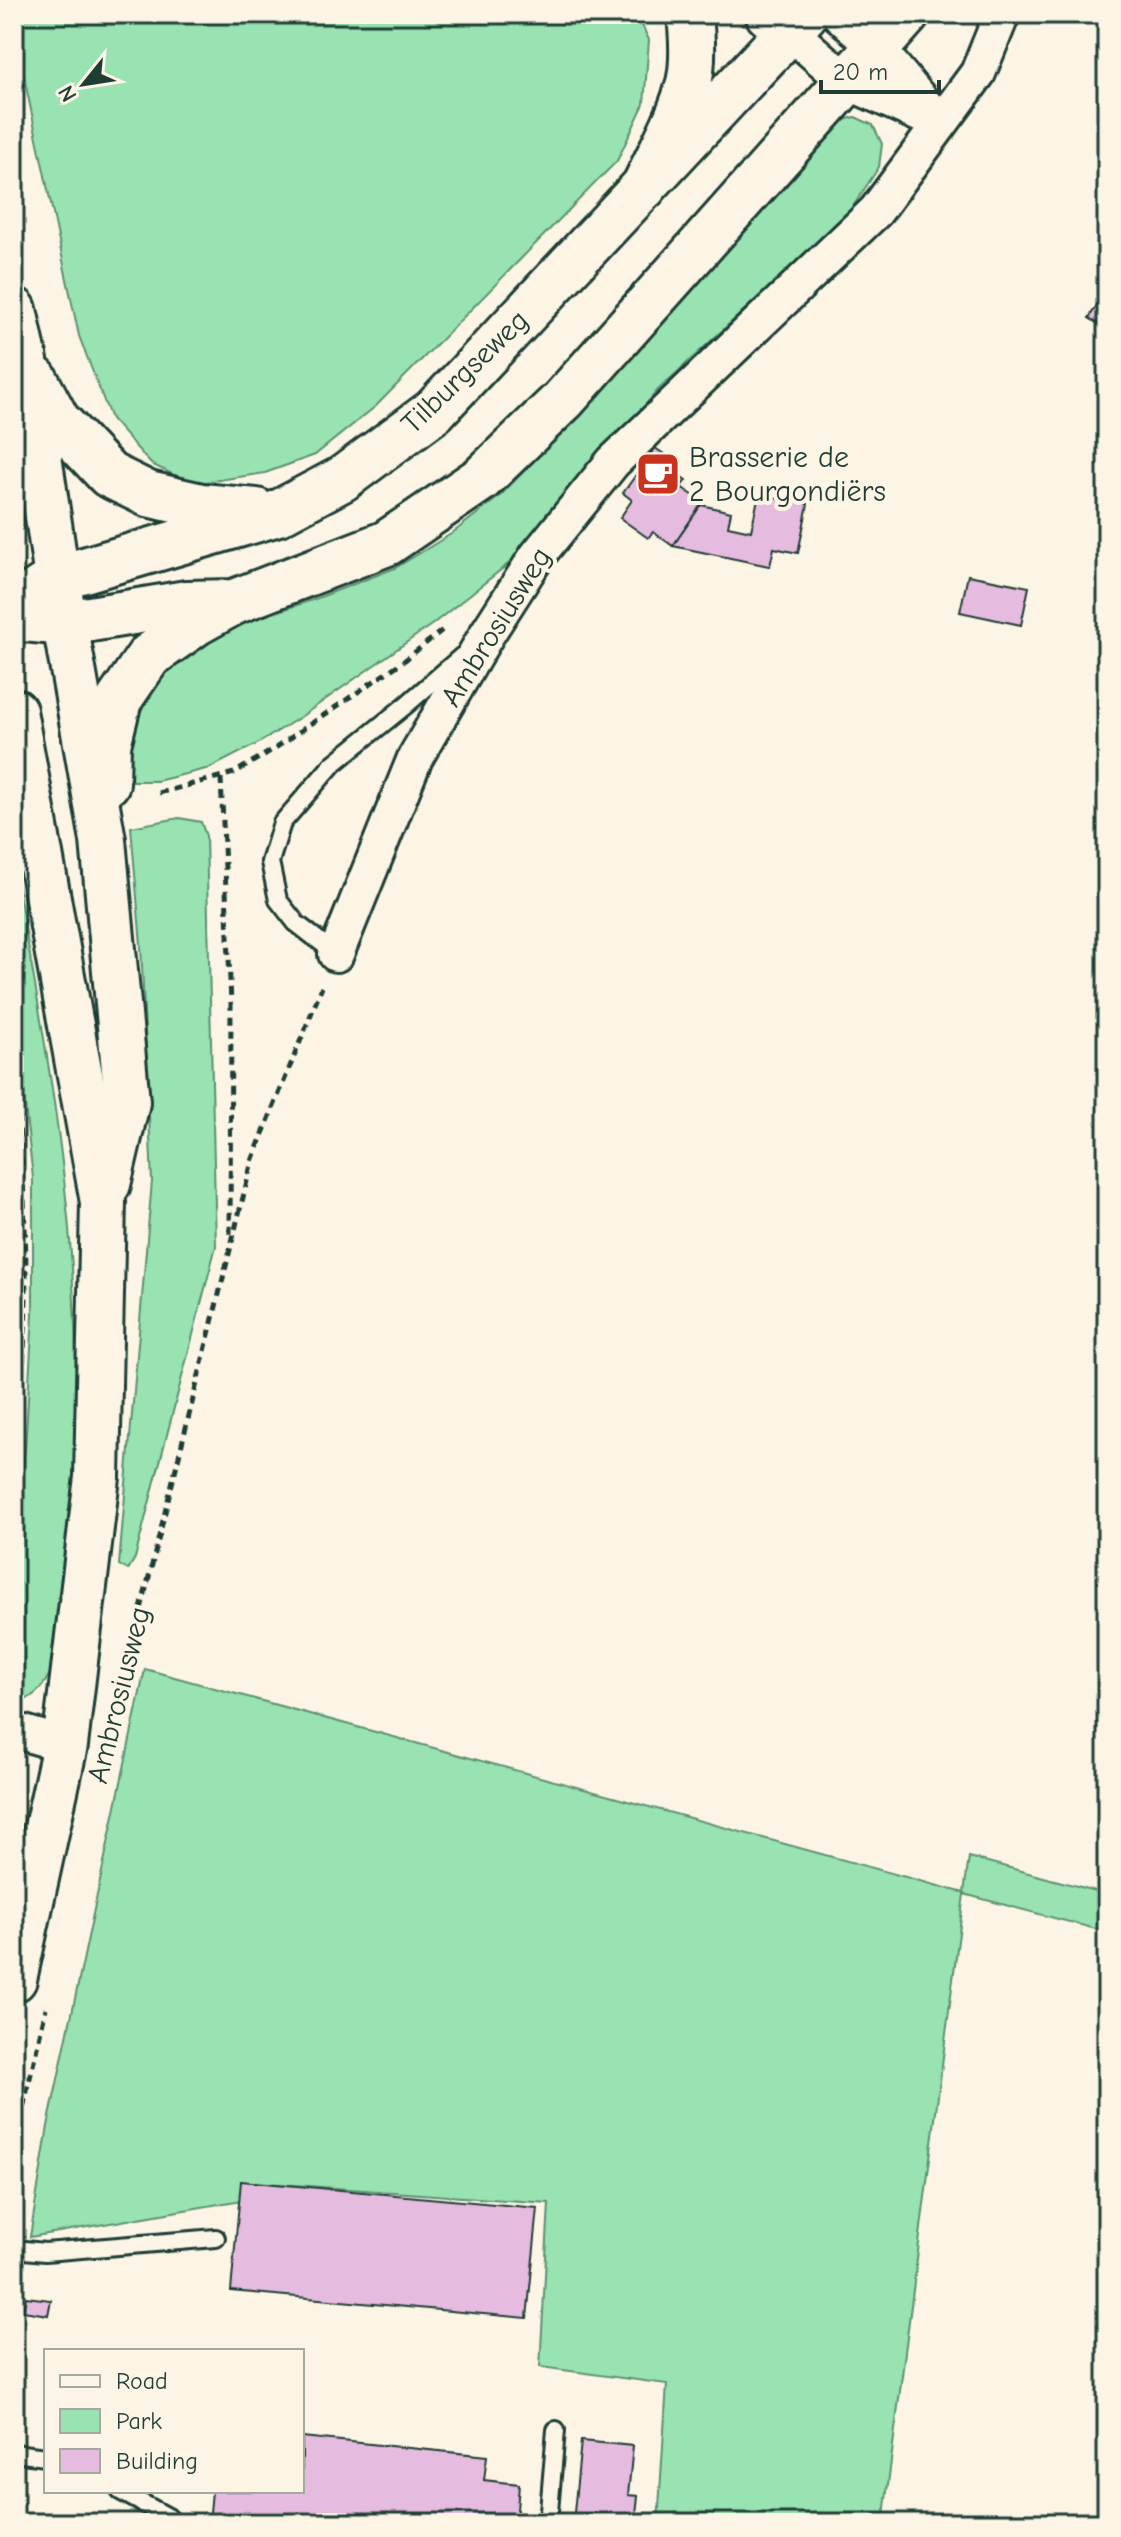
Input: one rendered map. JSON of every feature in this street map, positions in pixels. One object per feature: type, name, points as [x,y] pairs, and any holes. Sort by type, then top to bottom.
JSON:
[{"type":"main road","points":[[644,187],[690,80],[693,38],[690,14]]},
{"type":"main road","points":[[103,840],[108,745],[119,700],[149,656],[196,623],[234,602],[387,543],[481,479],[563,400],[907,14]]},
{"type":"main road","name":"Tilburgseweg","points":[[14,606],[57,578],[278,513],[342,479],[434,411],[644,187],[787,20]]},
{"type":"main road","name":"Ambrosiusweg","points":[[14,310],[25,361],[57,578],[103,840],[127,1102],[103,1202]]},
{"type":"main road","points":[[25,361],[57,420],[109,475],[148,494],[187,503],[278,513]]},
{"type":"main road","points":[[14,618],[66,623],[187,603],[234,602]]},
{"type":"main road","name":"Ambrosiusweg","points":[[14,711],[103,1202],[97,1477],[65,1745],[14,1979]]},
{"type":"street","points":[[839,14],[877,48],[939,123],[978,73],[1002,14]]},
{"type":"street","name":"Tilburgseweg","points":[[787,20],[846,81],[939,123]]},
{"type":"street","name":"Ambrosiusweg","points":[[336,954],[415,758],[487,634],[537,556],[613,462],[876,211],[939,123]]},
{"type":"street","name":"Ambrosiusweg","points":[[14,1730],[65,1745]]},
{"type":"lane","points":[[336,954],[296,923],[278,900],[270,862],[282,823],[333,764],[487,634]]},
{"type":"lane","points":[[14,2249],[45,2252],[216,2238]]},
{"type":"lane","points":[[548,2523],[556,2430]]},
{"type":"lane","points":[[14,2453],[44,2457]]},
{"type":"lane","points":[[124,2493],[174,2523]]},
{"type":"path","points":[[159,793],[234,773],[405,660],[453,622]]},
{"type":"path","name":"Ambrosiusweg","points":[[221,778],[231,1003],[230,1244]]},
{"type":"path","name":"Ambrosiusweg","points":[[111,1729],[252,1161],[336,954]]},
{"type":"path","points":[[14,1060],[23,1174],[26,1313],[14,1437]]},
{"type":"path","points":[[14,2148],[46,2008]]},
{"type":"green space","points":[[14,14],[637,14],[649,40],[644,104],[617,161],[376,406],[315,455],[265,473],[193,484],[151,464],[111,419],[79,336],[14,30]]},
{"type":"green space","points":[[855,117],[873,125],[882,144],[879,167],[848,214],[658,390],[517,557],[434,623],[259,743],[210,768],[157,781],[128,781],[125,745],[147,689],[186,653],[228,628],[395,568],[451,534],[500,496],[552,442],[825,125]]},
{"type":"green space","points":[[179,818],[201,822],[206,836],[216,1246],[135,1558],[128,1570],[119,1565],[152,1181],[141,945],[131,827]]},
{"type":"green space","points":[[14,863],[66,1193],[74,1309],[76,1467],[68,1576],[54,1661],[41,1688],[29,1698],[14,1704],[14,1542],[25,1449],[33,1315],[33,1178],[14,1008]]},
{"type":"green space","points":[[145,1669],[964,1893],[969,1857],[1107,1894],[1107,1932],[964,1894],[883,2523],[658,2523],[667,2384],[540,2367],[549,2203],[252,2182],[248,2199],[30,2237],[48,2126]]},
{"type":"building","points":[[1107,289],[1107,330],[1089,318]]},
{"type":"building","points":[[655,448],[670,458],[665,466],[686,480],[681,487],[703,502],[673,546],[653,532],[648,538],[620,518],[632,500],[623,493]]},
{"type":"building","points":[[759,494],[808,504],[798,553],[774,548],[769,566],[673,546],[701,505],[731,512],[728,526],[751,531]]},
{"type":"building","points":[[968,575],[1029,587],[1021,625],[960,612]]},
{"type":"building","points":[[241,2181],[538,2208],[527,2318],[231,2291]]},
{"type":"building","points":[[26,2297],[51,2300],[48,2315],[23,2311]]},
{"type":"building","points":[[304,2437],[487,2456],[484,2480],[519,2484],[516,2523],[209,2523],[212,2493],[304,2493]]},
{"type":"building","points":[[581,2441],[633,2446],[628,2495],[638,2496],[635,2523],[573,2523]]},
{"type":"place","name":"Brasserie de 2 Bourgondiërs","points":[[658,474]]}]
